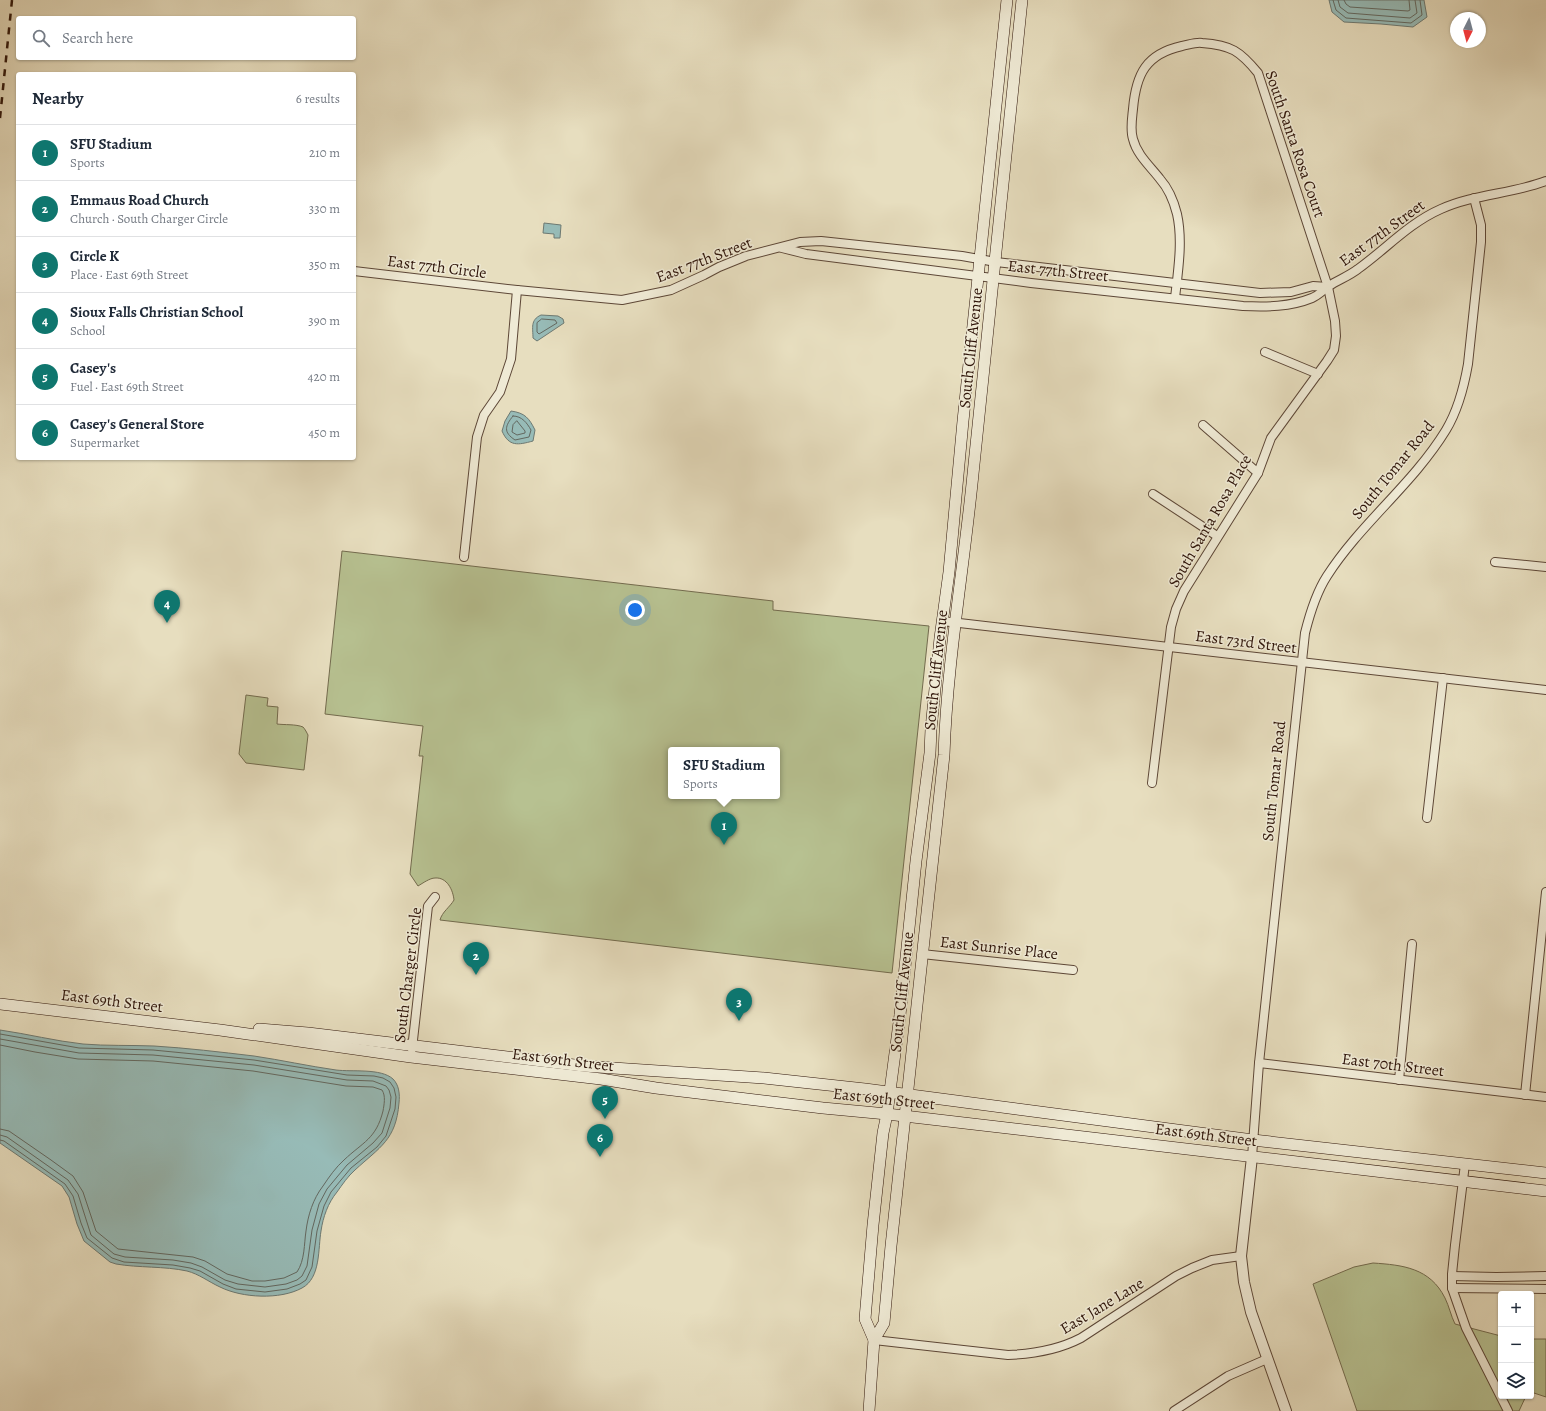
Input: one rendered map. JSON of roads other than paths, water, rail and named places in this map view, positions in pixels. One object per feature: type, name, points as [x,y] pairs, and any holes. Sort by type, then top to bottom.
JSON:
[{"type":"main road","name":"South Cliff Avenue","points":[[869,1411],[874,1340],[866,1319],[866,1312],[880,1156],[890,1093],[903,990],[916,861],[930,754],[942,621],[949,572],[963,421],[1007,0]]},
{"type":"main road","name":"South Cliff Avenue","points":[[874,1340],[884,1323],[944,755],[945,723],[987,351],[1022,0]]},
{"type":"main road","name":"East 69th Street","points":[[0,1004],[220,1030],[411,1057],[601,1079],[656,1088],[1546,1190]]},
{"type":"main road","name":"East 69th Street","points":[[220,1030],[275,1030],[583,1066],[730,1074],[865,1089],[907,1096],[1253,1140],[1546,1172]]},
{"type":"street","name":"South Santa Rosa Court","points":[[1175,298],[1180,238],[1177,214],[1171,196],[1161,180],[1138,153],[1133,139],[1133,107],[1143,69],[1154,57],[1174,48],[1200,42],[1232,48],[1247,60],[1258,73],[1328,287]]},
{"type":"street","name":"East 77th Street","points":[[782,248],[806,254],[994,278],[1243,306],[1275,306],[1311,299],[1320,294],[1328,287],[1356,270],[1400,234],[1424,217],[1459,201],[1522,188],[1546,181]]},
{"type":"street","name":"South Tomar Road","points":[[1286,1411],[1251,1312],[1244,1282],[1241,1256],[1252,1156],[1259,1063],[1305,633],[1313,604],[1326,577],[1349,545],[1430,452],[1446,429],[1456,407],[1464,383],[1468,364],[1481,242],[1480,226],[1474,198]]},
{"type":"street","name":"East 77th Street","points":[[517,290],[622,300],[671,290],[746,256],[782,248],[800,242],[821,241],[962,256],[996,262],[1260,293],[1291,292],[1313,286],[1328,287]]},
{"type":"street","name":"East 77th Circle","points":[[356,271],[517,290]]},
{"type":"street","name":"South Santa Rosa Place","points":[[1152,784],[1168,647],[1176,609],[1184,592],[1217,536],[1258,473],[1271,438],[1334,350],[1336,336],[1335,321],[1328,287]]},
{"type":"street","points":[[464,557],[477,437],[484,415],[500,392],[511,359],[517,290]]},
{"type":"street","points":[[1265,352],[1318,374]]},
{"type":"street","points":[[1203,425],[1258,473]]},
{"type":"street","points":[[1153,494],[1217,536]]},
{"type":"street","points":[[1495,562],[1546,568]]},
{"type":"street","name":"East 73rd Street","points":[[942,621],[1546,690]]},
{"type":"street","points":[[1427,818],[1443,678]]},
{"type":"street","points":[[1525,1095],[1546,892]]},
{"type":"street","name":"South Charger Circle","points":[[411,1057],[428,906],[435,897]]},
{"type":"street","points":[[1399,1080],[1412,944]]},
{"type":"street","name":"East Sunrise Place","points":[[922,954],[1073,970]]},
{"type":"street","name":"East 70th Street","points":[[1259,1063],[1546,1097]]},
{"type":"street","points":[[1465,1164],[1452,1276],[1452,1288],[1466,1328],[1508,1411]]},
{"type":"street","name":"East Jane Lane","points":[[874,1340],[1008,1355],[1046,1351],[1066,1345],[1081,1338],[1176,1276],[1192,1268],[1212,1260],[1241,1256]]},
{"type":"street","points":[[1452,1276],[1546,1276]]},
{"type":"street","points":[[1452,1288],[1546,1289]]},
{"type":"street","points":[[1174,1411],[1228,1376],[1267,1359]]},
{"type":"water","points":[[1329,0],[1424,0],[1427,17],[1413,27],[1344,22],[1332,12]]},
{"type":"water","points":[[544,223],[561,225],[560,238],[554,238],[554,234],[543,233]]},
{"type":"water","points":[[541,315],[558,316],[563,319],[564,323],[537,341],[533,338],[533,325],[535,319]]},
{"type":"water","points":[[511,411],[520,413],[531,422],[535,430],[533,441],[514,444],[505,436],[502,431],[505,421]]},
{"type":"water","points":[[0,1030],[83,1044],[154,1046],[191,1049],[254,1056],[336,1070],[381,1073],[393,1079],[398,1087],[399,1100],[397,1116],[394,1126],[385,1142],[350,1175],[326,1210],[320,1238],[318,1262],[313,1277],[308,1283],[302,1288],[293,1292],[272,1296],[250,1295],[229,1291],[187,1271],[169,1268],[116,1264],[110,1262],[84,1241],[69,1197],[62,1186],[0,1143]]},
{"type":"railway","points":[[0,118],[12,0]]},
{"type":"place","name":"Sioux Falls Christian School","points":[[167,623]]},
{"type":"place","name":"SFU Stadium","points":[[724,845]]},
{"type":"place","name":"Emmaus Road Church","points":[[476,975]]},
{"type":"place","name":"Circle K","points":[[739,1021]]},
{"type":"place","name":"Casey's","points":[[605,1119]]},
{"type":"place","name":"Casey's General Store","points":[[600,1157]]}]
